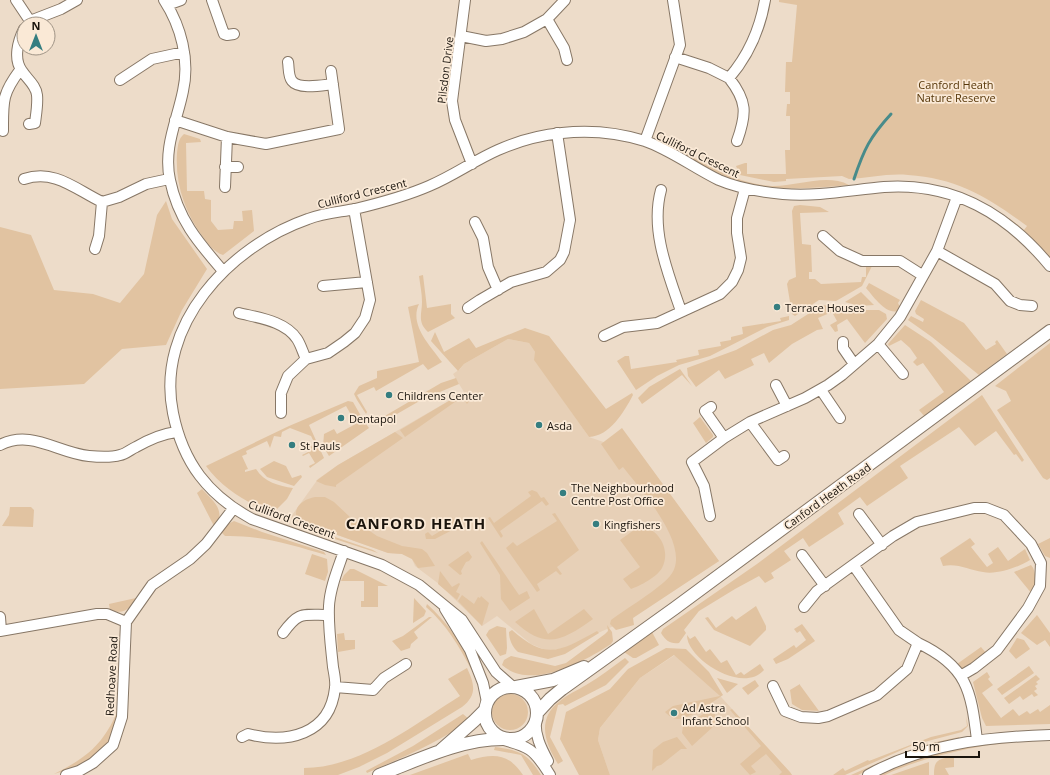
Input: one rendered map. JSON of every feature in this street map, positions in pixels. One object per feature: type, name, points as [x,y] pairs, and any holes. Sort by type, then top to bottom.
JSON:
[{"type":"main road","name":"Canford Heath Road","points":[[536,716],[550,699],[998,371],[1050,331]]},
{"type":"main road","name":"Canford Heath Road","points":[[514,687],[553,680],[604,660]]},
{"type":"main road","points":[[378,775],[439,752],[483,740],[519,737],[529,731],[536,716],[536,705],[531,696],[525,691],[514,687],[497,690],[474,722],[439,752]]},
{"type":"main road","points":[[486,706],[485,719],[490,728],[503,738]]},
{"type":"street","points":[[16,0],[25,16]]},
{"type":"street","points":[[44,16],[60,10],[77,0]]},
{"type":"street","points":[[181,0],[166,2],[181,34],[184,52],[184,90],[175,120],[168,154],[170,179],[184,222],[195,238],[223,271]]},
{"type":"street","points":[[212,0],[224,34],[227,36],[234,34]]},
{"type":"street","name":"Pilsdon Drive","points":[[465,0],[453,84],[453,113],[472,164]]},
{"type":"street","points":[[461,36],[486,41],[502,39],[524,32],[547,19],[565,0]]},
{"type":"street","points":[[645,141],[680,45],[673,0]]},
{"type":"street","points":[[729,78],[746,55],[763,10],[765,0]]},
{"type":"street","points":[[547,19],[564,48],[567,60]]},
{"type":"street","points":[[120,80],[152,59],[184,52]]},
{"type":"street","points":[[18,56],[20,70],[34,87],[37,95],[35,123],[29,124]]},
{"type":"street","points":[[675,57],[709,68],[729,78],[737,88],[745,106],[743,125],[738,141]]},
{"type":"street","points":[[288,62],[292,82],[298,85],[333,84]]},
{"type":"street","points":[[3,131],[4,99],[8,86],[20,70]]},
{"type":"street","points":[[331,71],[338,129],[341,139]]},
{"type":"street","points":[[175,120],[227,137],[266,144],[338,129]]},
{"type":"street","name":"Culliford Crescent","points":[[514,687],[496,672],[462,620],[419,585],[382,565],[252,519],[234,509],[215,495],[202,481],[176,432],[171,403],[170,384],[172,362],[177,344],[200,300],[223,271],[249,249],[272,234],[310,218],[389,200],[429,187],[510,146],[557,134],[581,131],[607,133],[645,141],[720,180],[745,189],[807,195],[905,187],[926,189],[957,197],[980,205],[1007,222],[1050,266]]},
{"type":"street","points":[[468,308],[512,282],[546,272],[560,260],[564,252],[570,220],[557,134]]},
{"type":"street","points":[[226,187],[225,167],[227,137]]},
{"type":"street","points":[[225,167],[238,167]]},
{"type":"street","points":[[24,179],[37,175],[54,176],[102,202],[119,197],[146,184],[170,179]]},
{"type":"street","points":[[604,336],[623,327],[657,323],[720,294],[732,282],[738,270],[741,258],[737,234],[738,218],[745,189]]},
{"type":"street","points":[[661,190],[658,203],[657,220],[668,276],[682,311]]},
{"type":"street","points":[[710,516],[704,486],[692,462],[724,438],[750,422],[821,390],[842,375],[878,344],[898,320],[922,275],[937,251],[957,197]]},
{"type":"street","points":[[95,249],[99,236],[102,202]]},
{"type":"street","points":[[281,414],[281,393],[288,376],[306,359],[328,353],[355,333],[365,318],[370,300],[354,209]]},
{"type":"street","points":[[475,222],[483,238],[488,267],[498,290]]},
{"type":"street","points":[[823,236],[840,251],[862,261],[900,261],[922,275]]},
{"type":"street","points":[[937,251],[995,284],[1010,301],[1020,305],[1032,306]]},
{"type":"street","points":[[323,286],[367,282]]},
{"type":"street","points":[[239,313],[270,321],[286,328],[297,339],[306,359]]},
{"type":"street","points":[[843,342],[843,348],[854,364]]},
{"type":"street","points":[[878,344],[903,374]]},
{"type":"street","points":[[776,385],[787,406]]},
{"type":"street","points":[[821,390],[840,418]]},
{"type":"street","points":[[710,407],[705,411],[724,438]]},
{"type":"street","points":[[750,422],[778,460],[784,456]]},
{"type":"street","points":[[0,445],[8,441],[24,439],[41,441],[87,456],[106,457],[121,455],[162,433],[176,432]]},
{"type":"street","points":[[804,607],[812,595],[917,522],[974,508],[986,508],[1004,515],[1031,544],[1041,563],[1042,571],[1040,586],[1028,608],[997,650],[974,668],[962,675]]},
{"type":"street","name":"Redhoave Road","points":[[66,775],[79,771],[92,763],[104,754],[115,740],[122,717],[126,622],[152,585],[190,559],[206,544],[234,509]]},
{"type":"street","points":[[859,514],[882,545]]},
{"type":"street","points":[[242,737],[248,734],[261,738],[288,737],[303,734],[316,726],[325,716],[331,705],[335,687],[328,615],[333,580],[344,551]]},
{"type":"street","points":[[802,555],[825,586]]},
{"type":"street","points":[[854,566],[899,630],[918,643],[933,650],[962,675],[973,706],[977,740]]},
{"type":"street","name":"Culliford Crescent","points":[[443,606],[470,650],[483,683],[486,706]]},
{"type":"street","name":"Redhoave Road","points":[[0,617],[1,631],[97,614],[106,614],[126,622]]},
{"type":"street","points":[[282,633],[298,616],[328,615]]},
{"type":"street","points":[[773,686],[785,711],[801,717],[818,718],[828,716],[877,695],[906,669],[918,643]]},
{"type":"street","points":[[335,687],[357,690],[373,690],[384,678],[406,664]]},
{"type":"street","points":[[536,716],[537,734],[541,749],[557,775]]},
{"type":"street","points":[[868,775],[928,750],[977,740],[1012,736],[1050,735]]},
{"type":"street","points":[[519,737],[530,744],[550,775]]},
{"type":"street","points":[[503,738],[518,743],[538,755]]},
{"type":"shaded area","points":[[508,339],[529,343],[535,352],[535,360],[589,437],[641,455],[719,561],[632,618],[564,648],[548,651],[531,644],[497,616],[482,626],[439,584],[415,566],[412,559],[402,554],[388,553],[290,518],[318,479],[338,465],[464,392],[453,374],[464,364]]},
{"type":"shaded area","name":"Ad Astra Infant School","points":[[675,655],[683,655],[792,775],[610,775],[598,740],[600,728],[640,678]]},
{"type":"green space","name":"Canford Heath Nature Reserve","points":[[779,0],[1050,0],[1050,261],[1008,220],[1009,218],[1024,230],[1027,226],[986,198],[942,180],[926,177],[886,175],[849,179],[842,176],[786,179],[786,181],[774,182],[740,175],[736,166],[745,163],[747,163],[747,174],[786,174],[785,150],[790,150],[790,116],[786,116],[787,104],[790,104],[790,92],[785,92],[786,62],[792,62],[797,5],[779,2]]},
{"type":"green space","points":[[184,134],[200,139],[201,142],[186,143],[187,191],[204,191],[205,199],[211,200],[211,221],[218,230],[233,229],[234,221],[243,221],[242,211],[252,210],[254,231],[223,255],[214,250],[203,237],[191,218],[182,198],[178,176],[177,153],[179,140]]},
{"type":"green space","points":[[655,135],[710,167],[740,180],[755,184],[781,186],[811,181],[831,180],[849,185],[817,188],[785,188],[753,185],[737,181],[714,171],[660,142]]},
{"type":"green space","points":[[166,201],[172,219],[207,269],[182,310],[166,345],[122,349],[84,384],[0,389],[0,227],[31,235],[54,290],[93,294],[120,303],[144,274],[157,215]]},
{"type":"green space","points":[[800,205],[820,207],[829,212],[800,213],[802,244],[811,245],[812,272],[809,272],[809,279],[815,279],[821,284],[861,282],[862,277],[866,277],[866,266],[872,266],[862,286],[836,301],[819,300],[795,316],[792,314],[787,284],[789,280],[796,277],[792,211],[794,206]]},
{"type":"green space","points":[[423,275],[427,308],[451,304],[451,314],[455,318],[428,332],[422,325],[421,321],[422,299],[419,276]]},
{"type":"green space","points":[[869,283],[900,300],[898,303],[900,307],[898,311],[884,308],[866,288]]},
{"type":"green space","points":[[861,292],[874,305],[859,306],[845,302]]},
{"type":"green space","points":[[921,300],[964,323],[986,350],[996,344],[995,342],[997,340],[1007,354],[979,375],[932,337],[908,320],[911,316],[923,322],[924,319],[916,314],[915,311]]},
{"type":"green space","points":[[419,304],[417,320],[419,327],[427,342],[442,362],[428,370],[423,364],[376,391],[374,387],[357,395],[367,412],[366,414],[354,394],[359,386],[377,378],[377,371],[419,362],[408,307]]},
{"type":"green space","points":[[822,305],[861,310],[879,310],[886,314],[887,319],[865,343],[847,319],[837,325],[838,331],[835,332],[830,325],[837,321],[832,312],[818,318],[823,329],[817,330],[792,344],[769,363],[764,353],[751,359],[754,365],[725,379],[719,370],[696,387],[688,376],[687,368],[736,350],[773,330],[791,325]]},
{"type":"green space","points":[[789,316],[789,320],[767,327],[710,356],[679,365],[657,376],[636,390],[617,361],[625,356],[629,356],[631,369],[677,362],[676,360],[699,355],[698,350],[721,346],[720,342],[731,340],[731,337],[743,334],[742,327],[781,321],[780,318]]},
{"type":"green space","points":[[905,325],[931,342],[971,381],[925,417],[919,410],[944,392],[923,363],[917,366],[913,362],[917,358],[910,348],[901,340],[889,346],[888,344]]},
{"type":"green space","points":[[525,328],[549,336],[606,409],[632,393],[633,395],[625,409],[610,428],[597,436],[589,437],[534,360],[535,352],[529,343],[508,339],[464,364],[458,371],[431,341],[435,332],[444,352],[469,338],[476,348]]},
{"type":"green space","points":[[1050,343],[1050,478],[1047,480],[1043,478],[997,410],[1011,401],[1006,391],[995,386]]},
{"type":"green space","points":[[680,369],[692,386],[682,375],[642,404],[638,398],[649,387]]},
{"type":"green space","points":[[456,378],[459,384],[423,399],[383,422],[378,420],[441,383]]},
{"type":"green space","points":[[464,392],[470,400],[467,404],[462,397],[405,437],[400,430]]},
{"type":"green space","points":[[982,395],[1024,460],[1022,462],[1016,454],[1014,455],[996,431],[975,446],[959,427],[900,466],[908,478],[867,506],[860,497],[838,513],[844,524],[809,547],[803,538],[784,551],[791,560],[771,573],[774,578],[765,583],[759,576],[699,611],[684,630],[686,633],[679,643],[673,643],[663,636],[661,633],[663,629],[757,564]]},
{"type":"green space","points":[[348,401],[353,402],[361,416],[354,420],[346,406],[309,425],[324,458],[310,468],[309,466],[315,463],[309,453],[303,456],[302,455],[308,452],[314,442],[311,436],[290,428],[282,432],[281,437],[274,436],[270,448],[267,441],[246,451],[247,454],[242,456],[248,469],[245,470],[245,472],[256,469],[263,477],[272,483],[293,488],[287,499],[273,513],[254,505],[236,494],[220,482],[206,466],[289,426]]},
{"type":"green space","points":[[700,417],[713,435],[713,437],[706,443],[693,423]]},
{"type":"green space","points":[[363,420],[369,428],[329,456],[323,446],[324,434],[334,429],[337,434]]},
{"type":"green space","points":[[622,428],[719,561],[633,618],[634,625],[616,630],[610,624],[611,620],[665,581],[670,576],[676,564],[675,550],[662,519],[641,489],[623,467],[619,470],[601,444]]},
{"type":"green space","points":[[395,432],[403,438],[336,485],[336,487],[325,485],[316,481],[338,465]]},
{"type":"green space","points":[[274,461],[286,466],[292,478],[301,475],[302,477],[294,486],[267,477],[260,469]]},
{"type":"green space","points":[[202,489],[218,507],[220,516],[219,522],[214,526],[197,493]]},
{"type":"green space","points":[[532,490],[537,492],[541,498],[544,497],[549,504],[546,506],[542,501],[500,531],[503,536],[501,538],[488,518],[490,517],[494,523],[531,496],[528,492]]},
{"type":"green space","points":[[315,497],[325,497],[334,502],[351,518],[377,536],[402,546],[422,549],[427,553],[435,566],[418,568],[412,559],[402,554],[388,553],[298,521],[296,512],[299,505],[306,500]]},
{"type":"green space","points":[[10,507],[31,507],[34,510],[33,527],[2,526],[9,515]]},
{"type":"green space","points":[[555,513],[579,550],[557,567],[562,574],[560,575],[556,571],[537,584],[540,590],[537,592],[506,548],[513,542],[517,546],[557,521],[552,514]]},
{"type":"green space","points":[[452,517],[458,527],[435,539],[426,539],[425,534],[428,532],[432,536],[452,524],[449,518]]},
{"type":"green space","points":[[234,521],[262,532],[324,552],[326,555],[288,544],[263,539],[225,536],[221,532],[226,525]]},
{"type":"green space","points":[[297,524],[373,550],[378,553],[307,530]]},
{"type":"green space","points":[[642,526],[648,528],[659,537],[664,548],[664,561],[662,568],[656,575],[631,589],[623,579],[640,567],[620,540]]},
{"type":"green space","points":[[970,538],[975,544],[971,547],[987,567],[993,563],[988,554],[998,547],[1008,561],[1025,549],[1030,560],[1014,568],[989,573],[954,565],[943,566],[940,558]]},
{"type":"green space","points":[[1050,538],[1050,558],[1045,556],[1038,544]]},
{"type":"green space","points":[[482,541],[519,595],[527,591],[530,598],[510,611],[501,599],[500,575],[480,543]]},
{"type":"green space","points":[[468,551],[472,557],[466,562],[461,571],[462,574],[460,575],[448,565]]},
{"type":"green space","points":[[312,554],[327,559],[328,572],[325,581],[305,574]]},
{"type":"green space","points":[[1031,565],[1035,572],[1035,583],[1032,594],[1014,572]]},
{"type":"green space","points":[[350,569],[354,569],[388,586],[378,586],[378,607],[361,607],[361,601],[364,601],[364,581],[341,581]]},
{"type":"green space","points":[[440,571],[452,587],[459,583],[460,584],[456,592],[460,594],[457,600],[438,584]]},
{"type":"green space","points":[[462,595],[474,604],[478,597],[480,598],[481,596],[489,603],[482,626],[458,601]]},
{"type":"green space","points":[[136,598],[126,610],[119,612],[110,610],[109,604]]},
{"type":"green space","points":[[414,598],[426,611],[424,616],[413,623]]},
{"type":"green space","points":[[427,604],[454,634],[474,668],[471,669],[452,636],[426,607]]},
{"type":"green space","points":[[756,606],[766,626],[766,630],[750,646],[714,630],[705,618],[708,617],[716,628],[732,616],[736,620]]},
{"type":"green space","points":[[534,609],[548,634],[584,609],[593,619],[572,633],[563,637],[545,639],[526,631],[515,622]]},
{"type":"green space","points":[[1037,615],[1050,633],[1050,647],[1045,640],[1037,645],[1021,633]]},
{"type":"green space","points":[[429,617],[432,617],[414,632],[418,638],[411,644],[410,648],[401,651],[392,641],[403,636]]},
{"type":"green space","points":[[802,624],[815,641],[788,659],[776,664],[773,659],[794,645],[796,648],[806,640],[800,631],[797,633],[794,629]]},
{"type":"green space","points":[[607,625],[612,632],[613,641],[611,644],[587,659],[557,671],[542,675],[527,675],[514,672],[502,665],[504,660],[511,656],[555,666],[566,663],[605,634],[608,631]]},
{"type":"green space","points":[[497,626],[506,628],[506,654],[500,656],[486,635],[489,630]]},
{"type":"green space","points":[[512,630],[524,640],[535,646],[554,650],[573,644],[597,631],[599,633],[565,654],[548,659],[518,652],[510,640],[509,632]]},
{"type":"green space","points":[[652,632],[659,645],[636,658],[633,658],[624,652]]},
{"type":"green space","points":[[344,633],[345,640],[355,640],[355,649],[338,652],[337,634]]},
{"type":"green space","points":[[687,635],[690,639],[695,636],[706,652],[710,649],[721,663],[727,660],[736,675],[741,672],[744,675],[760,664],[764,670],[754,677],[743,678],[730,676],[705,663],[689,644]]},
{"type":"green space","points":[[1017,638],[1024,640],[1030,649],[1016,659],[1009,651]]},
{"type":"green space","points":[[981,647],[987,654],[963,670],[957,664]]},
{"type":"green space","points":[[666,648],[686,649],[709,672],[723,695],[683,718],[678,719],[668,715],[665,712],[673,706],[720,696],[674,655],[640,678],[600,728],[598,740],[610,775],[579,775],[560,739],[566,712],[610,689],[628,669]]},
{"type":"green space","points":[[625,658],[629,662],[606,685],[565,706],[563,704],[558,705],[550,737],[563,761],[558,764],[549,748],[545,731],[545,723],[552,708],[570,694],[596,679]]},
{"type":"green space","points":[[1029,666],[1034,673],[1002,695],[997,689]]},
{"type":"green space","points":[[467,668],[472,680],[473,689],[467,703],[462,707],[387,753],[359,767],[338,775],[304,775],[304,768],[325,766],[346,761],[366,753],[406,731],[460,696],[448,679]]},
{"type":"green space","points":[[987,672],[990,677],[988,679],[993,685],[982,693],[1001,718],[1013,709],[1019,716],[1027,711],[1030,714],[1038,709],[1040,712],[1050,705],[1050,724],[986,726],[982,718],[973,682]]},
{"type":"green space","points":[[1036,675],[1040,679],[1036,682],[1038,684],[1035,686],[1037,689],[1034,691],[1038,695],[1034,697],[1032,694],[1023,700],[1020,696],[1009,704],[1004,698]]},
{"type":"green space","points":[[717,678],[738,684],[727,693]]},
{"type":"green space","points":[[755,680],[759,686],[748,695],[742,688]]},
{"type":"green space","points":[[800,684],[819,711],[802,710],[792,704],[790,690]]},
{"type":"green space","points":[[514,694],[523,699],[527,705],[527,719],[523,725],[514,730],[506,730],[497,725],[493,719],[492,708],[497,699],[503,695]]},
{"type":"green space","points":[[732,709],[792,775],[779,775],[782,772],[766,754],[751,766],[756,772],[750,775],[740,764],[761,746],[730,710]]},
{"type":"green space","points":[[710,710],[715,711],[715,725],[692,746],[682,733],[683,726]]},
{"type":"green space","points":[[117,712],[116,725],[112,737],[98,754],[77,766],[54,774],[75,762],[92,749],[106,733]]},
{"type":"green space","points":[[463,714],[470,720],[445,736],[367,773],[366,771],[413,746]]},
{"type":"green space","points":[[966,716],[968,726],[962,732],[913,745],[845,775],[833,775],[843,768],[845,771],[868,760],[869,761],[931,737],[961,730],[967,726]]},
{"type":"green space","points":[[677,737],[687,749],[681,749],[652,771],[653,750],[663,742]]},
{"type":"green space","points":[[959,737],[959,740],[882,763],[858,775],[851,775],[917,748]]},
{"type":"green space","points":[[1010,741],[1010,743],[996,744],[929,758],[885,775],[879,775],[910,762],[943,752]]},
{"type":"green space","points":[[495,747],[522,754],[532,762],[541,775],[533,775],[521,755],[494,750]]},
{"type":"green space","points":[[468,754],[471,760],[487,756],[507,759],[518,768],[523,775],[410,775]]},
{"type":"green space","points":[[954,756],[954,767],[945,768],[949,775],[934,775],[935,765],[938,761]]},
{"type":"green space","points":[[929,762],[929,775],[891,775]]},
{"type":"waterway","points":[[854,179],[868,144],[891,114]]},
{"type":"place","name":"Terrace Houses","points":[[777,307]]},
{"type":"place","name":"Childrens Center","points":[[389,395]]},
{"type":"place","name":"Dentapol","points":[[341,418]]},
{"type":"place","name":"Asda","points":[[539,425]]},
{"type":"place","name":"St Pauls","points":[[292,445]]},
{"type":"place","name":"The Neighbourhood Centre Post Office","points":[[563,493]]},
{"type":"place","name":"Kingfishers","points":[[596,524]]},
{"type":"place","name":"Ad Astra Infant School","points":[[674,713]]},
{"type":"district","name":"CANFORD HEATH","points":[[416,523]]}]
